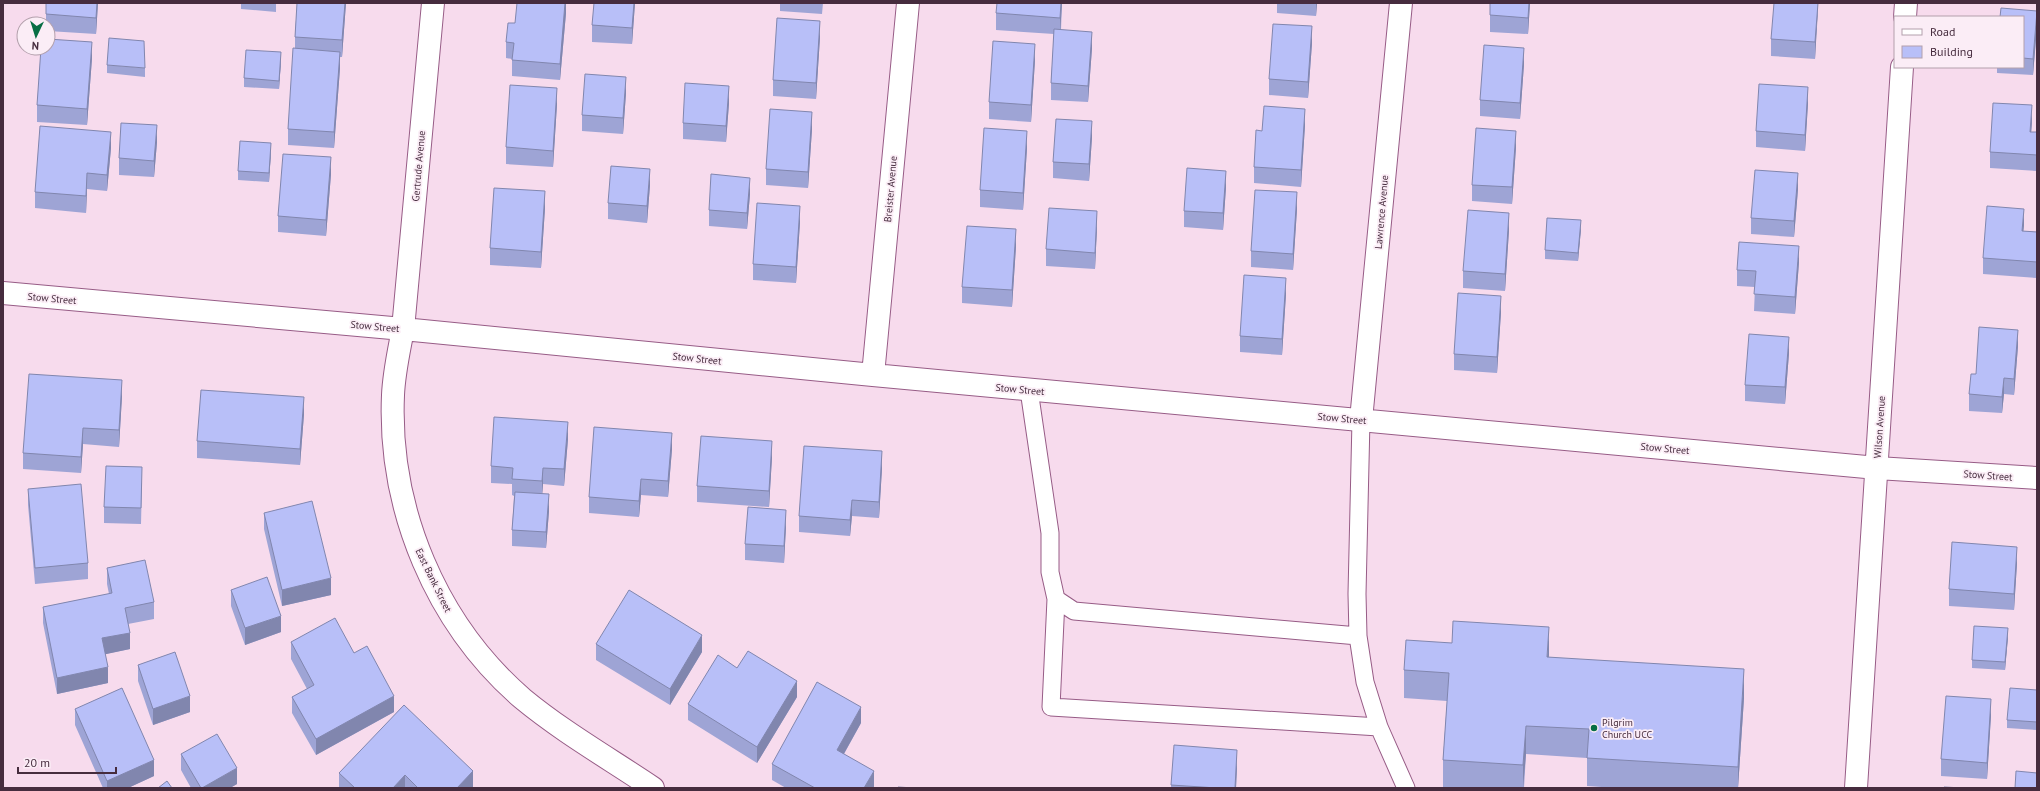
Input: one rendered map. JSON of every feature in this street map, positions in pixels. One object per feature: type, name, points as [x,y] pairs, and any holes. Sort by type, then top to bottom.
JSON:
[{"type":"street","name":"Gertrude Avenue","points":[[403,329],[433,3]]},
{"type":"street","name":"Breister Avenue","points":[[873,375],[908,3]]},
{"type":"street","name":"Lawrence Avenue","points":[[1361,420],[1401,3]]},
{"type":"street","points":[[1905,16],[1906,3]]},
{"type":"street","name":"Wilson Avenue","points":[[1856,788],[1902,68]]},
{"type":"street","name":"Stow Street","points":[[3,294],[403,329],[1029,390],[1876,468],[2037,478]]},
{"type":"street","name":"East Bank Street","points":[[403,329],[395,369],[393,395],[393,428],[397,474],[406,512],[416,543],[440,597],[469,641],[518,694],[543,715],[653,788]]},
{"type":"lane","points":[[1029,390],[1050,532],[1050,572],[1056,599],[1051,707],[1378,726]]},
{"type":"lane","points":[[1361,420],[1357,594],[1358,636],[1365,682],[1378,726],[1406,788]]},
{"type":"lane","points":[[1056,599],[1074,611],[1358,636]]},
{"type":"building","points":[[46,3],[97,3],[96,18],[46,14]]},
{"type":"building","points":[[297,3],[345,3],[342,40],[295,37]]},
{"type":"building","points":[[517,3],[565,3],[560,64],[512,60],[514,43],[506,42],[508,23],[515,23]]},
{"type":"building","points":[[594,3],[634,3],[632,28],[592,25]]},
{"type":"building","points":[[997,3],[1061,3],[1060,18],[996,13]]},
{"type":"building","points":[[1490,3],[1529,3],[1528,18],[1490,15]]},
{"type":"building","points":[[1774,3],[1818,3],[1815,42],[1771,39]]},
{"type":"building","points":[[2001,8],[2037,11],[2033,59],[2024,58],[2024,16],[2000,16]]},
{"type":"building","points":[[777,18],[820,21],[816,83],[773,80]]},
{"type":"building","points":[[1273,24],[1312,26],[1308,82],[1269,79]]},
{"type":"building","points":[[1054,29],[1092,32],[1088,86],[1051,83]]},
{"type":"building","points":[[109,38],[144,41],[145,68],[107,65]]},
{"type":"building","points":[[56,40],[92,42],[87,109],[37,105],[40,56],[56,56]]},
{"type":"building","points":[[993,41],[1035,44],[1031,105],[989,102]]},
{"type":"building","points":[[1484,45],[1524,48],[1520,103],[1480,100]]},
{"type":"building","points":[[293,48],[340,52],[334,132],[288,129]]},
{"type":"building","points":[[246,50],[281,52],[279,81],[244,78]]},
{"type":"building","points":[[585,74],[626,77],[623,118],[582,115]]},
{"type":"building","points":[[685,83],[729,86],[726,126],[683,123]]},
{"type":"building","points":[[1759,84],[1808,87],[1805,135],[1756,131]]},
{"type":"building","points":[[510,85],[557,88],[553,151],[506,147]]},
{"type":"building","points":[[1993,103],[2032,105],[2030,132],[2037,132],[2037,155],[1990,152]]},
{"type":"building","points":[[1264,106],[1305,109],[1301,170],[1254,167],[1256,130],[1262,131]]},
{"type":"building","points":[[770,109],[812,112],[808,172],[766,169]]},
{"type":"building","points":[[1056,119],[1092,121],[1089,164],[1053,162]]},
{"type":"building","points":[[121,123],[157,125],[154,161],[119,158]]},
{"type":"building","points":[[40,126],[111,132],[107,175],[87,173],[86,196],[35,192]]},
{"type":"building","points":[[984,128],[1027,131],[1023,193],[980,190]]},
{"type":"building","points":[[1476,128],[1516,131],[1512,187],[1472,185]]},
{"type":"building","points":[[240,141],[271,143],[269,173],[238,171]]},
{"type":"building","points":[[283,154],[331,157],[326,220],[278,216]]},
{"type":"building","points":[[611,166],[650,169],[647,206],[608,203]]},
{"type":"building","points":[[1187,168],[1226,171],[1223,213],[1184,211]]},
{"type":"building","points":[[1755,170],[1798,173],[1794,221],[1751,218]]},
{"type":"building","points":[[711,174],[750,178],[747,213],[709,210]]},
{"type":"building","points":[[494,188],[545,191],[541,252],[490,248]]},
{"type":"building","points":[[1255,190],[1297,192],[1293,254],[1251,251]]},
{"type":"building","points":[[757,203],[800,206],[796,267],[753,264]]},
{"type":"building","points":[[1987,206],[2024,209],[2022,231],[2037,232],[2037,262],[1983,258]]},
{"type":"building","points":[[1049,208],[1097,211],[1095,253],[1046,249]]},
{"type":"building","points":[[1468,210],[1509,213],[1505,274],[1463,271]]},
{"type":"building","points":[[1547,218],[1581,220],[1578,253],[1545,250]]},
{"type":"building","points":[[967,226],[1016,229],[1012,290],[962,287]]},
{"type":"building","points":[[1739,242],[1799,246],[1795,297],[1754,294],[1756,271],[1737,270]]},
{"type":"building","points":[[1244,275],[1286,278],[1282,339],[1240,336]]},
{"type":"building","points":[[1458,293],[1501,296],[1497,357],[1454,354]]},
{"type":"building","points":[[1979,327],[2018,330],[2014,379],[2004,378],[2002,397],[1969,394],[1971,374],[1976,374]]},
{"type":"building","points":[[1749,334],[1789,337],[1785,387],[1745,385]]},
{"type":"building","points":[[29,374],[122,380],[119,430],[83,428],[81,457],[23,453]]},
{"type":"building","points":[[201,390],[304,397],[300,449],[197,441]]},
{"type":"building","points":[[494,417],[568,422],[564,469],[543,468],[542,481],[512,479],[513,468],[491,466]]},
{"type":"building","points":[[594,427],[672,433],[668,481],[641,479],[639,501],[589,497]]},
{"type":"building","points":[[701,436],[772,441],[769,491],[697,486]]},
{"type":"building","points":[[804,446],[882,451],[879,502],[852,500],[850,520],[799,516]]},
{"type":"building","points":[[106,466],[142,467],[141,508],[104,507]]},
{"type":"building","points":[[81,484],[88,563],[35,568],[28,489]]},
{"type":"building","points":[[515,492],[549,494],[546,532],[512,530]]},
{"type":"building","points":[[312,501],[331,578],[282,590],[264,513]]},
{"type":"building","points":[[748,507],[786,510],[784,546],[745,544]]},
{"type":"building","points":[[1952,542],[2017,547],[2014,594],[1949,589]]},
{"type":"building","points":[[145,560],[154,602],[125,608],[130,633],[102,638],[108,667],[57,678],[43,607],[112,593],[107,568]]},
{"type":"building","points":[[267,577],[281,616],[245,628],[231,590]]},
{"type":"building","points":[[629,590],[702,635],[670,689],[596,644]]},
{"type":"building","points":[[335,618],[354,653],[367,646],[394,696],[316,739],[292,697],[314,685],[291,642]]},
{"type":"building","name":"Pilgrim Church UCC","points":[[1453,621],[1549,627],[1547,657],[1744,669],[1738,767],[1587,758],[1589,729],[1526,726],[1523,765],[1443,760],[1449,673],[1404,670],[1406,640],[1452,643]]},
{"type":"building","points":[[1974,626],[2008,628],[2005,662],[1972,660]]},
{"type":"building","points":[[748,651],[797,681],[757,747],[688,704],[718,655],[737,668]]},
{"type":"building","points":[[175,652],[190,696],[153,709],[138,665]]},
{"type":"building","points":[[817,682],[861,707],[837,750],[874,771],[864,788],[815,788],[772,764]]},
{"type":"building","points":[[122,688],[154,760],[107,781],[75,709]]},
{"type":"building","points":[[2010,688],[2037,690],[2037,722],[2007,720]]},
{"type":"building","points":[[1946,696],[1991,699],[1987,763],[1941,759]]},
{"type":"building","points":[[404,705],[473,771],[457,788],[418,788],[405,775],[393,788],[355,788],[339,773]]},
{"type":"building","points":[[217,734],[237,768],[201,788],[181,754]]},
{"type":"building","points":[[1174,745],[1237,750],[1235,788],[1171,785]]},
{"type":"building","points":[[2016,771],[2037,773],[2037,788],[2015,788]]},
{"type":"building","points":[[167,781],[172,788],[158,788]]},
{"type":"place","name":"Pilgrim Church UCC","points":[[1594,728]]}]
